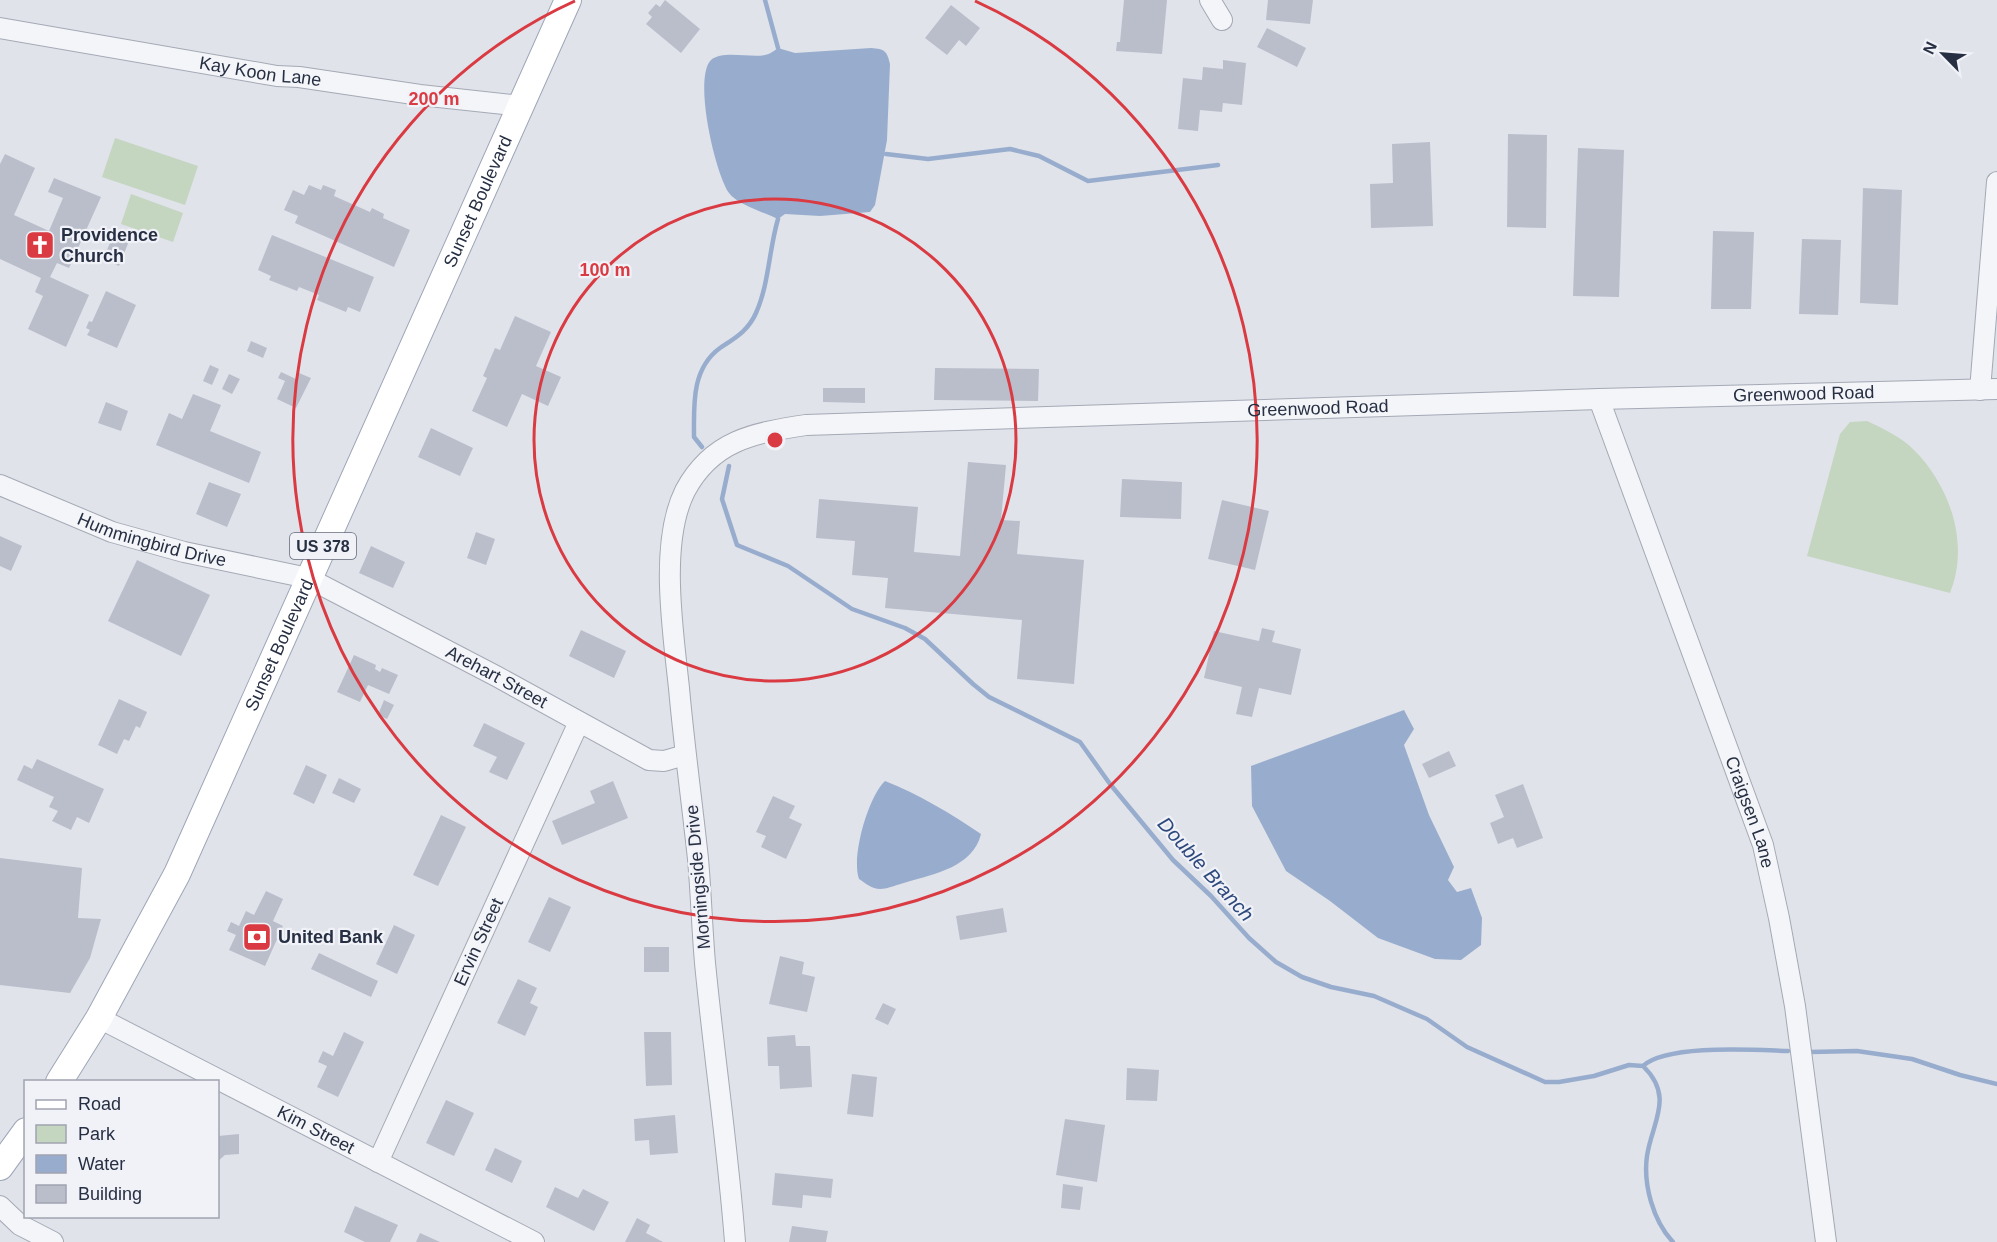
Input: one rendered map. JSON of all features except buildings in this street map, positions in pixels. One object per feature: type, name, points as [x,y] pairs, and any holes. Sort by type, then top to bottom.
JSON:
[{"type":"main road","name":"Sunset Boulevard","points":[[60,1080],[99,1018],[177,874],[568,0]]},
{"type":"main road","points":[[0,1167],[24,1134]]},
{"type":"street","points":[[1210,0],[1222,20]]},
{"type":"street","name":"Kay Koon Lane","points":[[0,28],[234,69],[522,106]]},
{"type":"street","points":[[1988,389],[1997,182]]},
{"type":"street","name":"Greenwood Road","points":[[678,513],[686,490],[713,455],[734,441],[762,432],[806,425],[1599,399],[1988,389]]},
{"type":"street","name":"Craigsen Lane","points":[[1599,399],[1763,845],[1795,1006],[1826,1242]]},
{"type":"street","name":"Hummingbird Drive","points":[[0,485],[112,532],[184,552],[308,578]]},
{"type":"street","name":"Morningside Drive","points":[[678,513],[671,553],[671,617],[698,861],[705,964],[729,1166],[735,1242]]},
{"type":"street","name":"Arehart Street","points":[[308,578],[649,759],[663,761],[686,755]]},
{"type":"street","name":"Ervin Street","points":[[378,1162],[579,722]]},
{"type":"street","name":"Kim Street","points":[[99,1018],[534,1242]]},
{"type":"street","points":[[0,1206],[20,1225],[52,1242]]},
{"type":"green space","points":[[115,138],[198,166],[185,205],[102,177]]},
{"type":"green space","points":[[131,194],[183,213],[173,242],[121,224]]},
{"type":"green space","points":[[1867,421],[1909,445],[1927,464],[1938,481],[1953,517],[1957,536],[1956,574],[1950,593],[1807,556],[1840,434],[1850,422]]},
{"type":"water","points":[[778,48],[795,53],[871,48],[886,53],[890,64],[887,140],[875,205],[870,212],[820,216],[785,214],[778,219],[745,204],[729,193],[723,182],[712,147],[708,126],[704,86],[706,70],[711,60],[722,55],[765,55]]},
{"type":"water","points":[[1404,710],[1414,729],[1404,745],[1429,815],[1454,867],[1448,880],[1457,892],[1471,888],[1482,918],[1481,945],[1461,960],[1435,959],[1378,938],[1286,871],[1252,806],[1251,766]]},
{"type":"water","points":[[885,781],[934,805],[981,834],[977,845],[961,862],[951,867],[886,888],[874,888],[859,879],[857,857],[859,843],[867,813]]},
{"type":"waterway","name":"Double Branch","points":[[765,0],[778,48]]},
{"type":"waterway","points":[[886,154],[928,159],[1010,149],[1039,156],[1088,181],[1218,165]]},
{"type":"waterway","name":"Double Branch","points":[[702,447],[694,437],[695,401],[699,377],[711,357],[745,329],[753,319],[764,290],[778,219]]},
{"type":"waterway","name":"Double Branch","points":[[729,466],[722,499],[737,545],[788,566],[852,609],[905,628],[925,639],[989,697],[1080,742],[1110,784],[1173,860],[1211,896],[1249,938],[1276,962],[1302,977],[1331,987],[1374,996],[1427,1019],[1467,1047],[1545,1082],[1594,1076],[1629,1065],[1643,1066],[1655,1059],[1690,1051],[1788,1051]]},
{"type":"waterway","name":"Double Branch","points":[[1810,1052],[1857,1051],[1912,1059],[1960,1075],[1997,1084]]},
{"type":"waterway","points":[[1643,1066],[1653,1077],[1660,1099],[1647,1156],[1648,1190],[1660,1224],[1673,1242]]},
{"type":"place","name":"Providence Church","points":[[40,245]]},
{"type":"place","name":"United Bank","points":[[257,937]]}]
